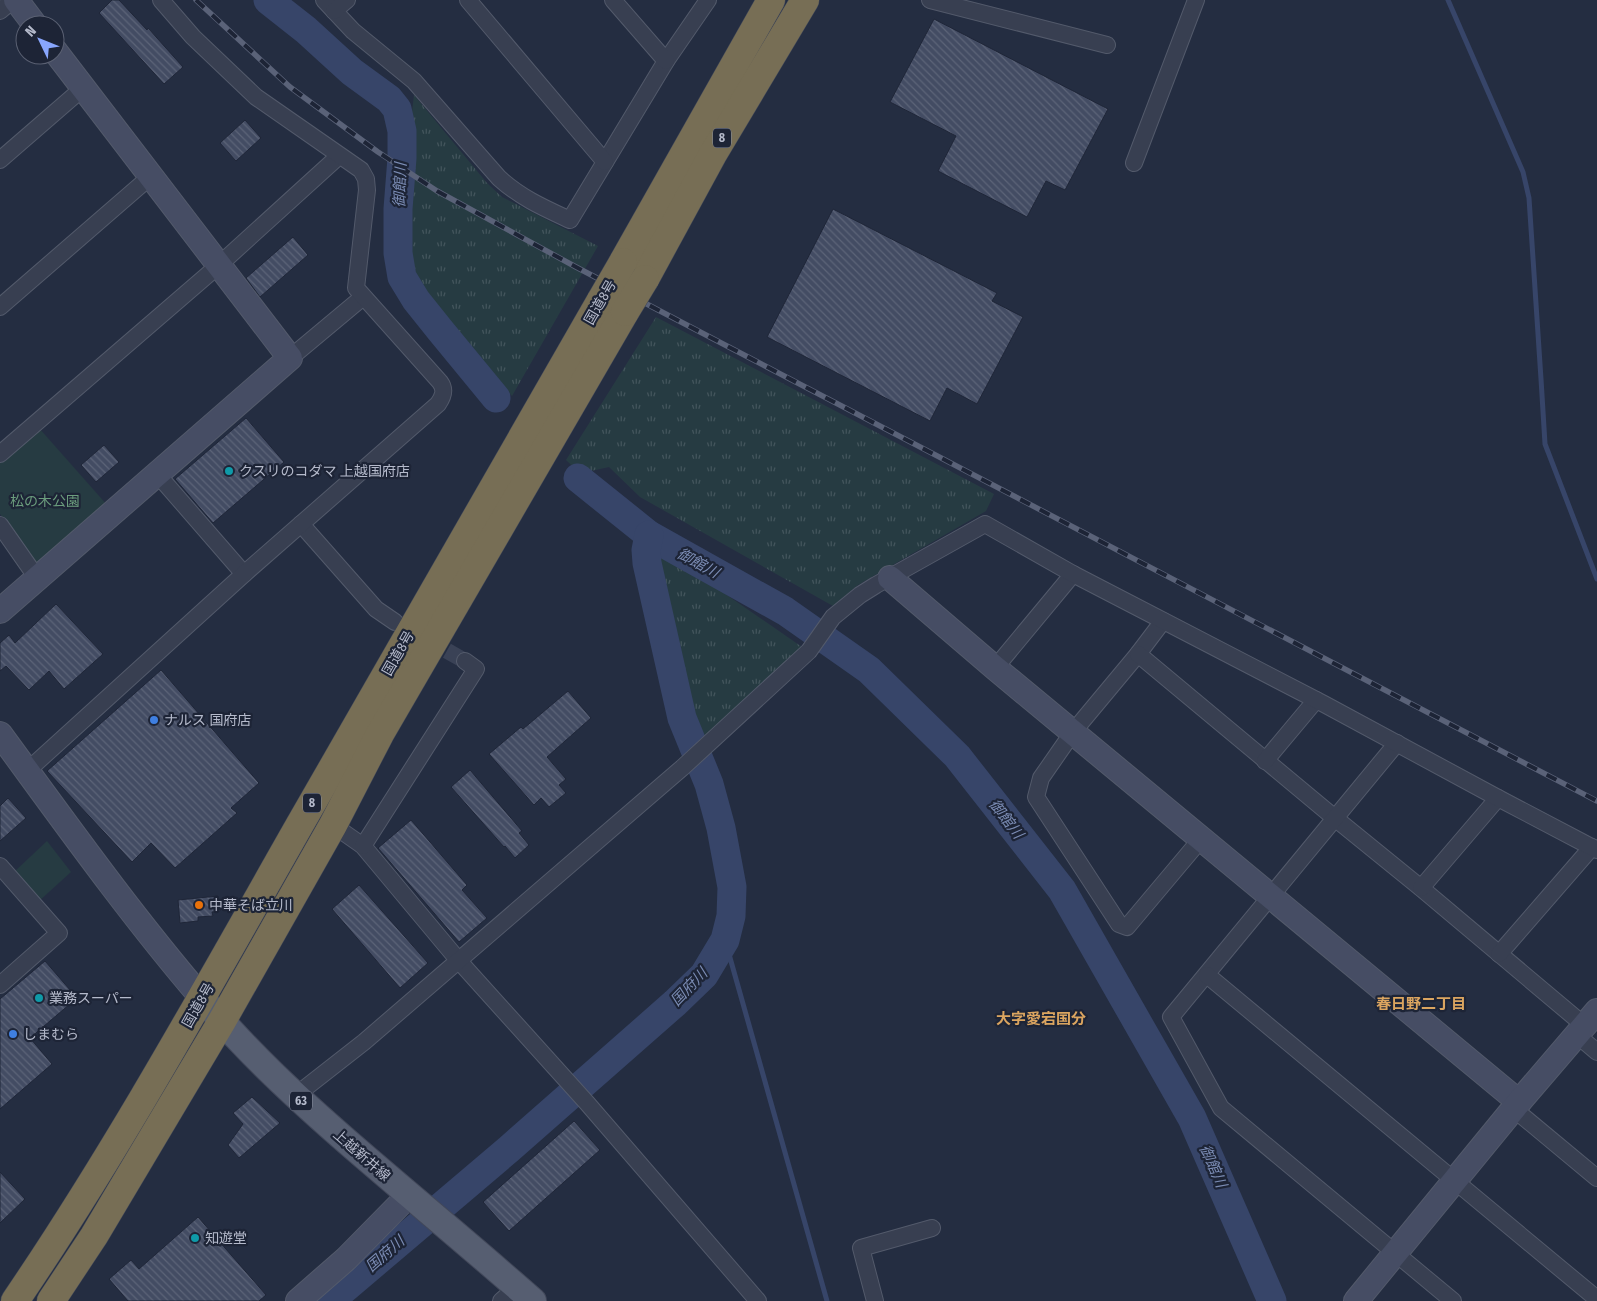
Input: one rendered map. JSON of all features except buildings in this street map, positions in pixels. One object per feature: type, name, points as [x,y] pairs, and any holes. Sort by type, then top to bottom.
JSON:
[{"type":"highway","name":"国道8号","points":[[15,1301],[61,1234],[115,1147],[202,998],[771,0]]},
{"type":"highway","name":"国道8号","points":[[51,1301],[94,1236],[222,1021],[333,825],[380,734],[645,279],[713,154],[805,0]]},
{"type":"main road","name":"上越新井線","points":[[202,998],[295,1096],[464,1241],[517,1296]]},
{"type":"street","points":[[0,11],[14,0],[27,15]]},
{"type":"street","points":[[27,771],[244,574],[438,404],[443,396],[440,382],[356,288],[366,190],[366,178],[361,170],[256,97],[193,37],[161,0]]},
{"type":"street","points":[[347,0],[329,6],[353,31],[414,81],[498,178],[530,201],[570,220],[666,61],[708,0]]},
{"type":"street","points":[[468,0],[605,162]]},
{"type":"street","points":[[613,0],[666,61]]},
{"type":"street","points":[[930,0],[1107,45]]},
{"type":"street","points":[[1134,164],[1196,0]]},
{"type":"street","points":[[65,64],[290,358]]},
{"type":"street","points":[[0,160],[83,88]]},
{"type":"street","points":[[0,454],[219,265],[339,156]]},
{"type":"street","points":[[0,307],[151,176]]},
{"type":"street","points":[[0,611],[290,358],[363,297]]},
{"type":"street","points":[[158,475],[244,574]]},
{"type":"street","points":[[301,524],[376,608],[395,622]]},
{"type":"street","points":[[295,1096],[364,1042],[682,768],[809,651],[833,617],[860,595],[985,524],[1073,574],[1316,700],[1594,848],[1499,954]]},
{"type":"street","points":[[0,525],[37,578]]},
{"type":"street","points":[[995,668],[1073,574]]},
{"type":"street","points":[[890,578],[1517,1106],[1597,1178]]},
{"type":"street","points":[[1163,621],[1073,732],[1041,778],[1036,797],[1119,924],[1127,927],[1201,839]]},
{"type":"street","points":[[1138,654],[1265,761],[1586,1024],[1597,1052]]},
{"type":"street","points":[[363,846],[476,669],[465,661]]},
{"type":"street","points":[[1265,761],[1316,700]]},
{"type":"street","points":[[0,734],[106,879],[202,998]]},
{"type":"street","points":[[1397,743],[1171,1017],[1222,1108],[1453,1301]]},
{"type":"street","points":[[1421,888],[1498,798]]},
{"type":"street","points":[[333,825],[363,846],[459,961],[560,1072],[758,1301]]},
{"type":"street","points":[[0,866],[59,933],[0,985]]},
{"type":"street","points":[[1207,975],[1597,1299]]},
{"type":"street","points":[[1356,1301],[1586,1024]]},
{"type":"street","points":[[298,1301],[346,1259],[409,1195]]},
{"type":"street","points":[[875,1301],[861,1248],[932,1228]]},
{"type":"green space","points":[[414,95],[487,183],[502,197],[598,246],[512,396],[451,328],[413,277],[406,242],[410,129]]},
{"type":"green space","points":[[656,317],[994,494],[986,511],[858,585],[833,606],[640,497],[609,467],[591,471],[584,477],[566,460]]},
{"type":"green space","name":"松の木公園","points":[[39,428],[108,506],[38,566],[0,514],[0,463]]},
{"type":"green space","points":[[666,553],[802,647],[699,741],[655,576],[653,564],[657,556]]},
{"type":"green space","points":[[47,841],[71,872],[38,902],[13,873]]},
{"type":"waterway","name":"御館川","points":[[268,0],[306,30],[352,72],[389,99],[397,109],[402,131],[398,209],[398,253],[402,277],[416,300],[496,398]]},
{"type":"waterway","points":[[1448,0],[1523,172],[1529,198],[1545,444],[1597,579]]},
{"type":"waterway","name":"御館川","points":[[578,478],[649,535],[785,611],[869,670],[957,756],[1062,890],[1192,1118],[1272,1301]]},
{"type":"waterway","name":"国府川","points":[[330,1301],[509,1149],[675,1003],[704,975],[725,940],[731,916],[732,887],[721,828],[709,784],[682,718],[647,563],[646,550],[649,535]]},
{"type":"waterway","points":[[725,940],[827,1301]]},
{"type":"tunnel","points":[[426,639],[465,661]]},
{"type":"railway","points":[[196,0],[290,87],[378,152],[437,191],[576,267],[1597,801]]},
{"type":"place","name":"クスリのコダマ 上越国府店","points":[[229,471]]},
{"type":"place","name":"ナルス 国府店","points":[[154,720]]},
{"type":"place","name":"中華そば立川","points":[[199,905]]},
{"type":"place","name":"業務スーパー","points":[[39,998]]},
{"type":"place","name":"しまむら","points":[[13,1034]]},
{"type":"place","name":"知遊堂","points":[[195,1238]]},
{"type":"district","name":"春日野二丁目","points":[[1421,1004]]},
{"type":"district","name":"大字愛宕国分","points":[[1041,1019]]}]
